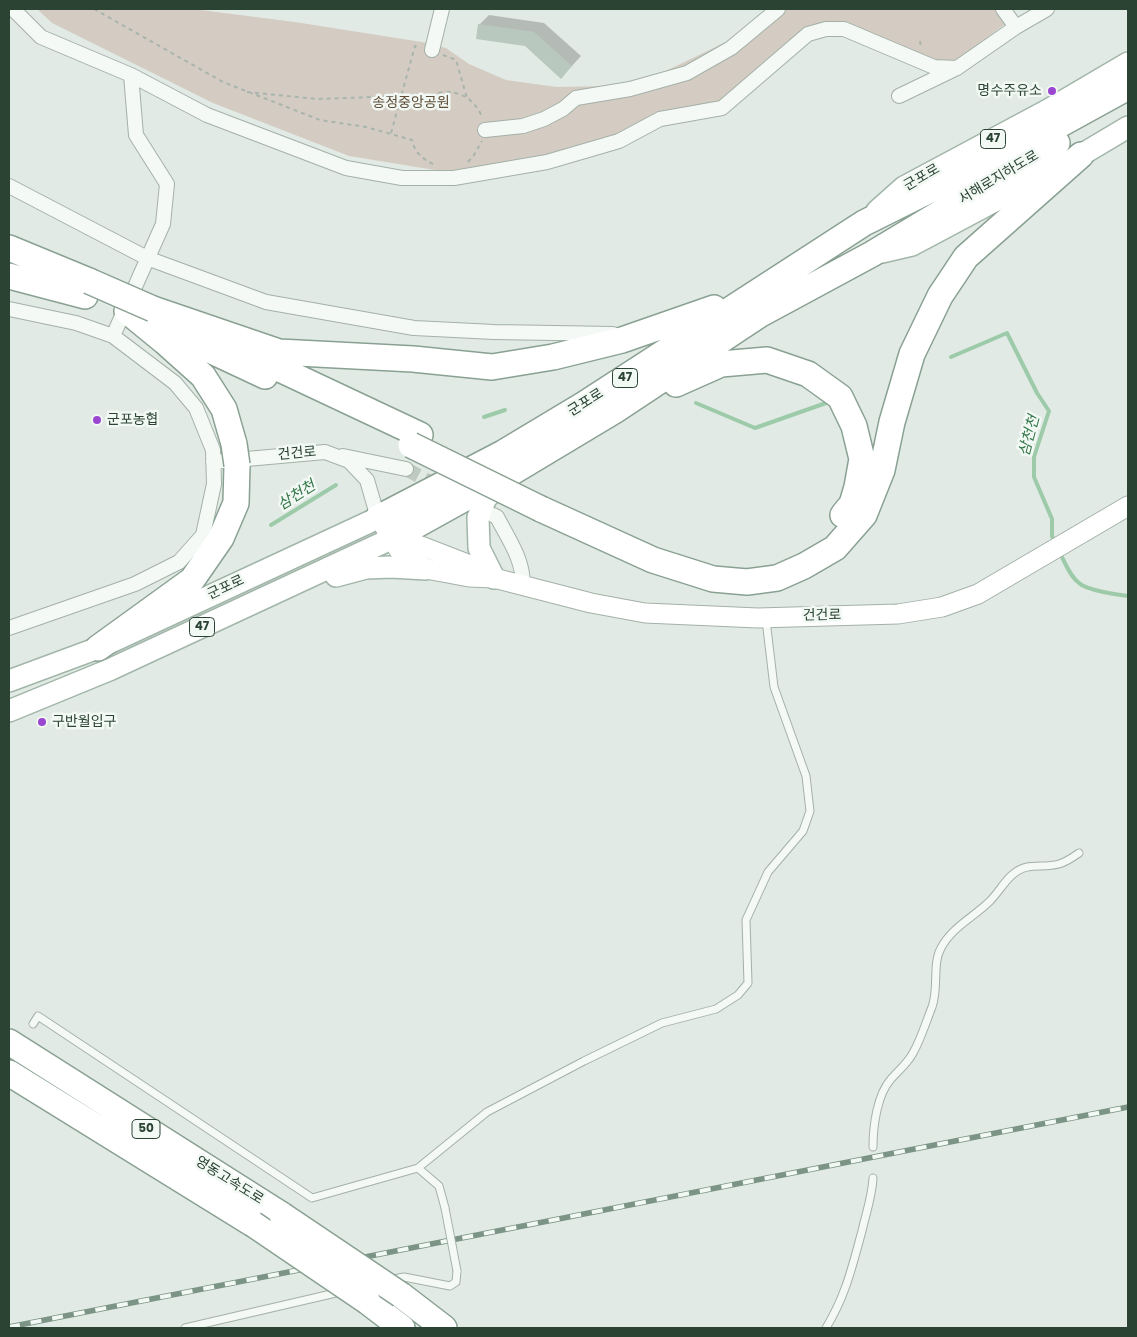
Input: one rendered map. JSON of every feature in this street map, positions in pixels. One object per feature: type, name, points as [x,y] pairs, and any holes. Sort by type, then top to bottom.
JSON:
[{"type":"highway","name":"서해로지하도로","points":[[864,223],[1048,131],[1128,87]]},
{"type":"highway","name":"서해로지하도로","points":[[872,254],[1055,144],[1128,103]]},
{"type":"highway","points":[[9,248],[87,288],[546,502],[653,560],[713,579],[747,582],[777,578],[804,566],[835,548],[864,515],[882,470],[892,422],[912,354],[940,296],[966,257],[1081,155]]},
{"type":"highway","name":"군포로","points":[[378,518],[511,448],[583,405],[864,223]]},
{"type":"highway","name":"군포로","points":[[393,538],[514,471],[614,411],[759,315],[872,254]]},
{"type":"highway","points":[[9,276],[87,288]]},
{"type":"highway","points":[[142,314],[279,352],[413,359],[492,367],[553,357],[638,335],[752,295]]},
{"type":"highway","points":[[98,648],[192,580],[221,538],[236,503],[228,457],[224,409],[203,376],[165,342],[142,314]]},
{"type":"highway","points":[[546,502],[660,547],[717,567],[752,568],[777,563],[799,554],[825,538],[852,504],[862,459],[854,426],[840,397],[808,374],[768,360],[721,364],[614,411]]},
{"type":"highway","name":"영동고속도로","points":[[9,1042],[282,1215],[401,1295],[444,1328]]},
{"type":"highway","name":"영동고속도로","points":[[9,1073],[253,1224],[367,1291],[402,1328]]},
{"type":"main road","name":"군포로","points":[[864,223],[904,187],[1048,110],[1128,63]]},
{"type":"main road","name":"군포로","points":[[872,254],[912,245],[1128,128]]},
{"type":"main road","points":[[494,578],[479,548],[478,517],[486,498],[514,471]]},
{"type":"main road","name":"건건로","points":[[378,518],[393,538],[398,549],[408,559],[426,569],[460,576],[494,578],[591,603],[645,613],[766,618],[898,614],[942,607],[978,594],[1128,506]]},
{"type":"main road","name":"군포로","points":[[9,681],[98,648],[378,518]]},
{"type":"main road","name":"군포로","points":[[9,711],[110,670],[393,538]]},
{"type":"main road","name":"건건로","points":[[393,538],[416,544],[478,568],[494,578]]},
{"type":"main road","points":[[318,573],[326,579],[366,568],[426,569]]},
{"type":"street","points":[[13,9],[41,37],[131,75],[207,116],[346,168],[402,178],[454,178],[547,162],[619,141],[660,119],[722,108],[808,34],[826,29],[844,29],[934,67],[957,68]]},
{"type":"street","points":[[432,50],[442,9]]},
{"type":"street","points":[[485,130],[523,126],[544,120],[576,98],[630,90],[687,73],[731,48],[778,9]]},
{"type":"street","points":[[1004,9],[1016,27]]},
{"type":"street","points":[[899,96],[957,68],[1016,27],[1047,9]]},
{"type":"street","points":[[113,336],[163,224],[167,184],[136,135],[131,75]]},
{"type":"street","points":[[9,186],[147,258],[266,302],[414,328],[638,335]]},
{"type":"street","points":[[9,309],[76,323],[113,336],[175,383],[196,408],[213,450],[228,457],[214,484],[203,535],[178,562],[135,584],[9,628]]},
{"type":"street","points":[[325,452],[406,469]]},
{"type":"street","name":"건건로","points":[[228,457],[325,452],[349,461],[368,480],[378,518]]},
{"type":"street","points":[[493,515],[497,518],[517,553],[523,574],[523,586]]},
{"type":"lane","points":[[33,1024],[38,1016],[312,1198],[418,1168],[487,1112],[662,1023],[716,1009],[738,995],[748,983],[746,920],[768,872],[802,832],[810,812],[806,776],[774,687],[766,618]]},
{"type":"lane","points":[[873,1147],[873,1134],[884,1088],[904,1067],[920,1038],[934,1001],[937,987],[936,968],[940,950],[948,937],[989,902],[1010,876],[1019,869],[1030,865],[1057,864],[1068,861],[1078,853]]},
{"type":"lane","points":[[185,1328],[367,1291],[404,1277],[450,1286],[456,1282],[457,1271],[439,1186],[418,1168]]},
{"type":"lane","points":[[826,1328],[847,1286],[871,1200],[873,1178]]},
{"type":"path","points":[[94,9],[222,82],[320,120],[366,127],[412,140],[413,146],[419,154],[436,166]]},
{"type":"path","points":[[391,134],[415,46],[432,50],[456,60],[467,98],[480,114],[485,130],[480,148],[466,164]]},
{"type":"path","points":[[247,92],[317,99],[431,95],[446,91],[467,98]]},
{"type":"green space","name":"송정중앙공원","points":[[37,9],[193,9],[295,22],[422,42],[446,48],[469,64],[506,80],[557,87],[610,86],[649,79],[730,40],[766,9],[995,9],[1005,24],[956,61],[938,61],[843,23],[823,23],[803,29],[719,103],[548,157],[453,173],[349,156],[213,103],[52,23]]},
{"type":"building","points":[[478,24],[534,32],[572,66],[561,79],[525,46],[476,39]]},
{"type":"waterway","name":"삼천천","points":[[951,357],[1007,333],[1037,393],[1049,411],[1034,457],[1034,477],[1052,519],[1052,536],[1055,542]]},
{"type":"waterway","name":"삼천천","points":[[696,403],[755,428],[826,403]]},
{"type":"waterway","name":"삼천천","points":[[484,417],[505,410]]},
{"type":"waterway","name":"삼천천","points":[[271,525],[336,485]]},
{"type":"waterway","name":"삼천천","points":[[1060,553],[1070,573],[1083,586],[1102,592],[1128,596]]},
{"type":"tunnel","points":[[406,469],[441,488]]},
{"type":"railway","points":[[9,1327],[1128,1107]]},
{"type":"place","name":"명수주유소","points":[[1052,91]]},
{"type":"place","name":"군포농협","points":[[97,420]]},
{"type":"place","name":"구반월입구","points":[[42,722]]}]
